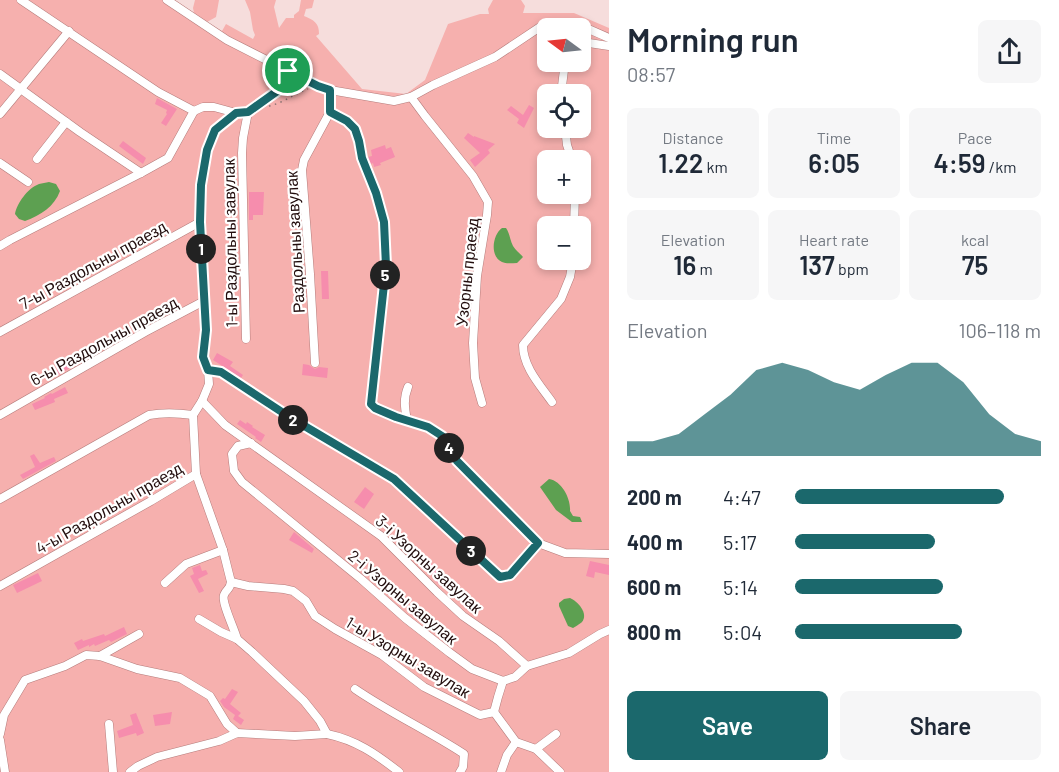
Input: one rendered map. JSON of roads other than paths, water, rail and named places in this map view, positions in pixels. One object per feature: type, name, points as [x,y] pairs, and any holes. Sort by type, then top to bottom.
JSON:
[{"type":"street","points":[[21,0],[158,92],[194,111]]},
{"type":"street","points":[[167,0],[228,40],[318,86],[394,101],[411,97],[495,57],[540,27],[555,22],[577,24],[609,38]]},
{"type":"street","points":[[0,114],[69,32]]},
{"type":"street","points":[[591,43],[609,46]]},
{"type":"street","points":[[288,71],[290,82]]},
{"type":"street","points":[[0,74],[141,173]]},
{"type":"street","points":[[0,246],[168,158],[194,111],[203,107],[214,107],[236,113],[248,112],[290,82],[307,81]]},
{"type":"street","name":"Раздольны завулак","points":[[315,363],[302,170],[304,160],[330,112],[330,90]]},
{"type":"street","name":"Узорны праезд","points":[[411,97],[473,176],[488,202],[477,276],[473,343],[475,378],[482,403]]},
{"type":"street","name":"1-ы Раздольны завулак","points":[[246,339],[242,153],[248,112]]},
{"type":"street","points":[[330,112],[347,121],[355,129],[362,158],[376,193],[384,222],[386,266],[371,404],[375,408],[407,421],[428,427],[442,436],[457,461],[538,543],[565,553],[609,554]]},
{"type":"street","name":"6-ы Раздольны праезд","points":[[0,415],[204,301],[200,222],[201,185],[207,150],[215,130],[236,113]]},
{"type":"street","points":[[37,159],[66,122]]},
{"type":"street","points":[[0,163],[28,182]]},
{"type":"street","name":"7-ы Раздольны праезд","points":[[0,332],[200,222]]},
{"type":"street","points":[[0,235],[10,240]]},
{"type":"street","points":[[552,402],[529,368],[523,354],[523,345],[561,298],[571,270]]},
{"type":"street","points":[[196,474],[193,415],[209,384],[208,370],[203,357],[206,330],[204,301]]},
{"type":"street","points":[[208,370],[221,372],[291,418],[394,479],[500,577],[510,575],[538,543]]},
{"type":"street","points":[[407,421],[405,397],[408,387]]},
{"type":"street","name":"3-і Узорны завулак","points":[[202,401],[225,425],[381,536],[463,616],[499,641],[527,666]]},
{"type":"street","points":[[0,499],[150,415],[175,412],[193,415]]},
{"type":"street","name":"2-і Узорны завулак","points":[[251,443],[238,446],[232,454],[234,471],[242,482],[450,653],[472,669],[503,681]]},
{"type":"street","name":"4-ы Раздольны праезд","points":[[0,586],[196,474],[223,550],[231,582]]},
{"type":"street","points":[[165,583],[186,564],[223,550]]},
{"type":"street","points":[[231,582],[223,601],[237,639]]},
{"type":"street","name":"1-ы Узорны завулак","points":[[231,582],[293,591],[306,602],[315,616],[382,655],[424,687],[480,715],[495,712]]},
{"type":"street","points":[[199,619],[237,639],[304,701],[327,734]]},
{"type":"street","points":[[560,772],[536,749],[516,741],[495,712],[503,681],[515,677],[527,666],[569,653],[609,630]]},
{"type":"street","points":[[100,656],[140,634]]},
{"type":"street","points":[[0,735],[4,715],[25,680],[65,666],[87,655],[100,656],[137,669],[180,678],[210,696],[227,724],[237,733]]},
{"type":"street","points":[[355,690],[464,754],[463,767],[460,772]]},
{"type":"street","points":[[110,724],[113,772]]},
{"type":"street","points":[[130,772],[157,757],[219,741],[237,733],[295,736],[327,734],[343,738],[373,752],[399,772]]},
{"type":"street","points":[[536,749],[556,734]]},
{"type":"street","points":[[0,740],[5,772]]},
{"type":"street","points":[[501,772],[507,755],[516,741]]}]
